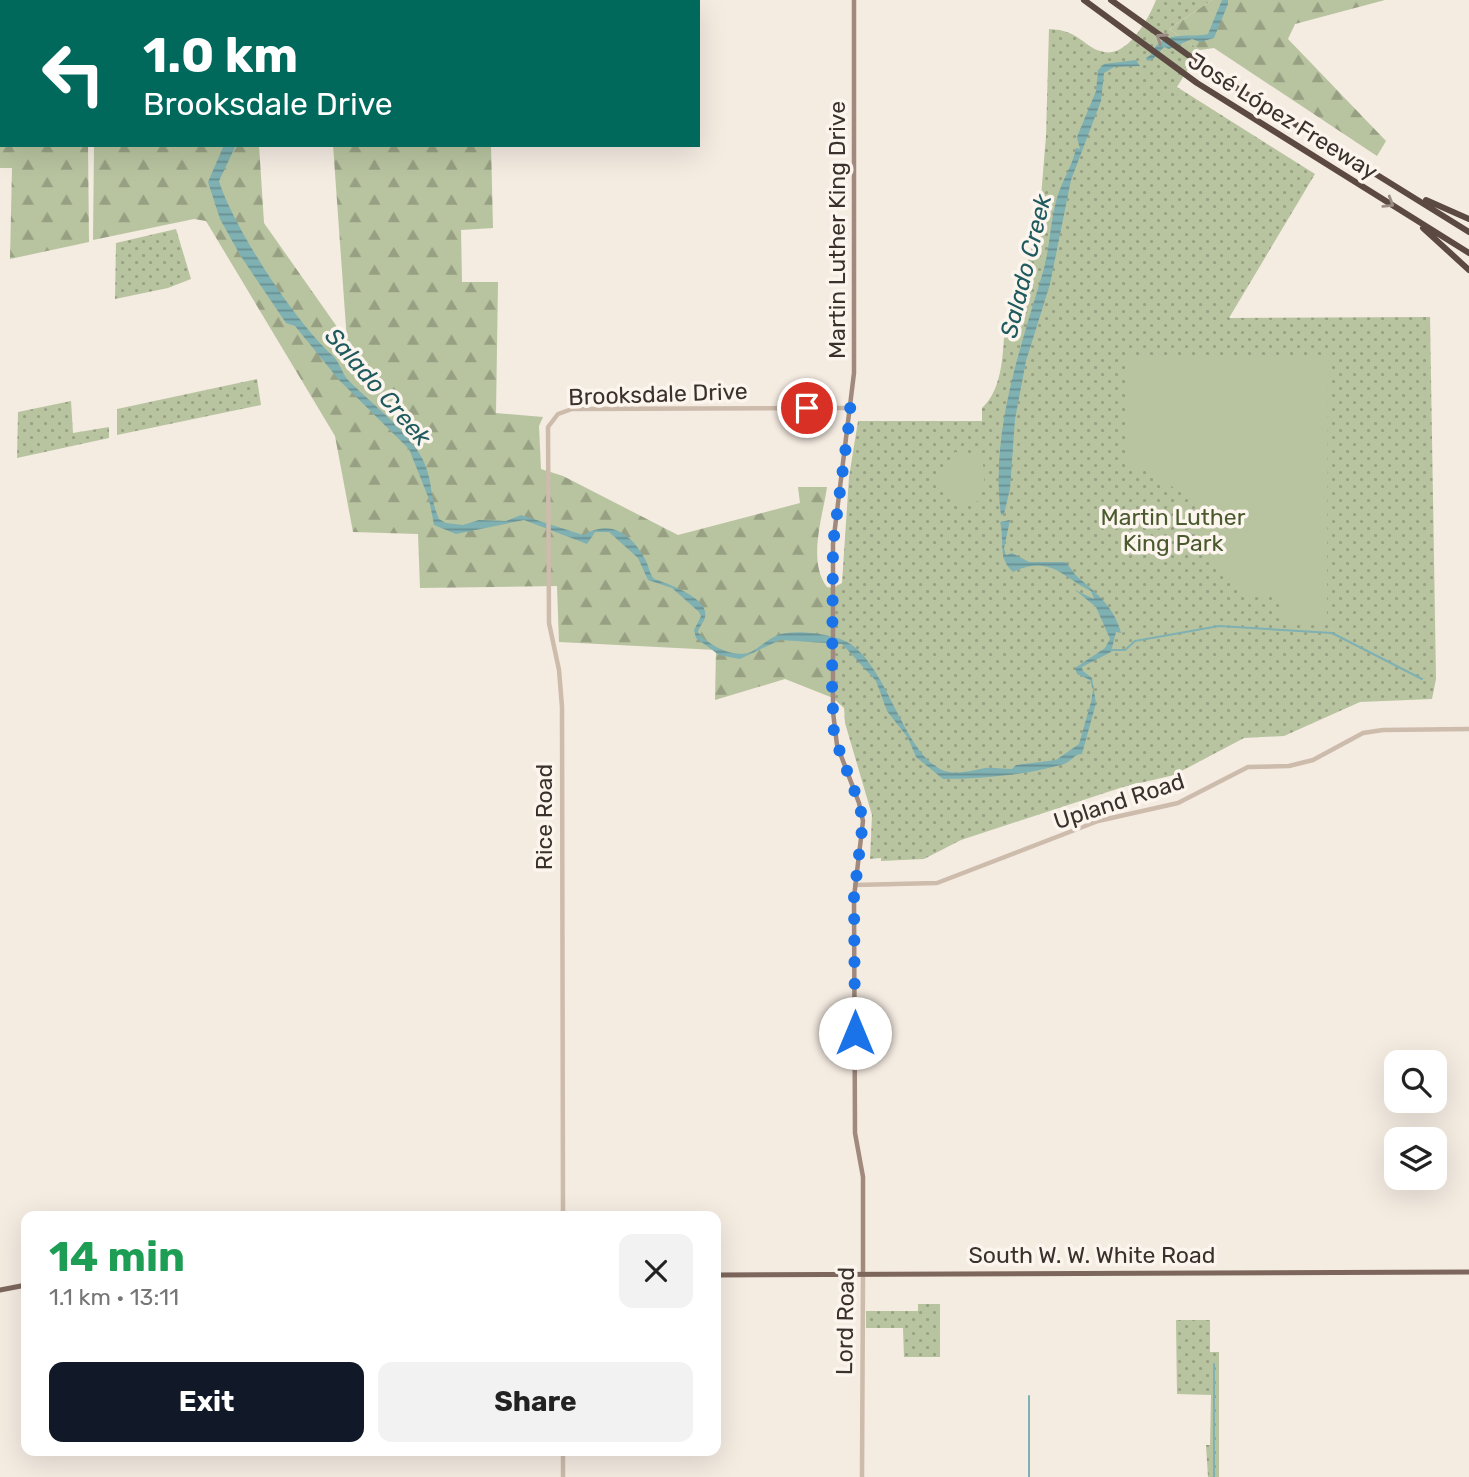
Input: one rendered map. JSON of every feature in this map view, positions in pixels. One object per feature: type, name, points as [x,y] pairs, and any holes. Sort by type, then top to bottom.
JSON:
[{"type":"highway","name":"José López Freeway","points":[[1084,0],[1186,75],[1469,253]]},
{"type":"highway","name":"José López Freeway","points":[[1111,0],[1196,62],[1469,232]]},
{"type":"highway","points":[[1400,189],[1469,219]]},
{"type":"highway","points":[[1414,219],[1469,270]]},
{"type":"main road","name":"Martin Luther King Drive","points":[[853,0],[855,373],[833,544],[832,580],[836,745],[861,811],[862,845],[855,885],[855,1133],[861,1166]]},
{"type":"main road","name":"Lord Road","points":[[861,1166],[863,1272]]},
{"type":"main road","name":"South W. W. White Road","points":[[721,1275],[863,1272],[1469,1272]]},
{"type":"main road","points":[[0,1290],[21,1286]]},
{"type":"street","name":"Brooksdale Drive","points":[[552,420],[562,412],[572,409],[851,408]]},
{"type":"street","name":"Rice Road","points":[[552,420],[547,431],[546,456],[550,631],[559,670],[562,707],[563,1211]]},
{"type":"street","name":"Upland Road","points":[[855,885],[937,883],[1098,821],[1178,803],[1248,768],[1289,766],[1313,760],[1363,733],[1469,729]]},
{"type":"street","name":"Lord Road","points":[[862,1477],[863,1272]]},
{"type":"street","points":[[563,1456],[563,1477]]},
{"type":"green space","name":"Martin Luther King Park","points":[[1156,0],[1212,0],[1169,29],[1200,50],[1177,87],[1315,174],[1229,318],[1430,317],[1436,679],[1432,699],[1360,702],[1284,736],[1244,738],[1174,775],[1123,787],[961,840],[924,859],[870,859],[872,815],[845,723],[844,708],[833,698],[833,588],[842,583],[849,477],[858,421],[982,421],[982,408],[995,390],[998,379],[1003,355],[1005,320],[1013,316],[1039,221],[1046,136],[1049,29],[1068,32],[1097,50],[1113,52],[1121,49],[1136,35]]},
{"type":"green space","points":[[1212,0],[1385,0],[1295,24],[1288,39],[1386,141],[1377,156],[1214,48],[1200,50],[1169,29]]},
{"type":"green space","points":[[0,147],[88,147],[89,242],[10,259],[12,168],[0,168]]},
{"type":"green space","points":[[94,147],[259,147],[264,223],[347,341],[333,147],[491,147],[493,228],[461,230],[462,282],[498,282],[496,413],[543,417],[539,426],[541,469],[563,476],[678,535],[800,503],[798,487],[827,487],[817,552],[821,576],[827,587],[833,588],[833,698],[785,679],[715,700],[716,650],[559,642],[557,586],[420,588],[418,534],[353,532],[335,436],[206,221],[194,219],[93,240]]},
{"type":"green space","points":[[176,229],[191,279],[168,288],[115,299],[116,243]]},
{"type":"green space","points":[[1126,358],[1328,358],[1327,625],[1280,625],[1280,594],[1239,593],[1195,532],[1195,502],[1146,469],[1126,468]]},
{"type":"green space","points":[[257,379],[261,405],[117,435],[117,409]]},
{"type":"green space","points":[[71,401],[73,433],[109,427],[109,438],[17,458],[18,412]]},
{"type":"green space","points":[[955,452],[981,455],[985,475],[981,499],[969,506],[953,499],[935,485]]},
{"type":"green space","points":[[918,1304],[940,1304],[940,1357],[904,1357],[903,1328],[866,1328],[866,1311],[918,1311]]},
{"type":"green space","points":[[1176,1320],[1210,1320],[1210,1352],[1219,1352],[1219,1477],[1208,1477],[1206,1445],[1210,1445],[1211,1395],[1177,1394]]},
{"type":"water","points":[[1222,0],[1228,0],[1228,4],[1214,38],[1200,42],[1192,39],[1169,49],[1164,47],[1153,59],[1147,61],[1146,58],[1157,45],[1169,38],[1208,34]]},
{"type":"water","points":[[1136,60],[1140,66],[1114,67],[1104,73],[1101,101],[1071,180],[1050,284],[1026,361],[1015,419],[1010,489],[1004,514],[1001,515],[999,484],[1003,422],[1045,263],[1057,198],[1076,148],[1080,149],[1077,137],[1096,91],[1098,70],[1104,64]]},
{"type":"water","points":[[223,147],[235,147],[219,181],[251,248],[284,298],[335,358],[347,378],[395,424],[419,453],[427,470],[439,519],[446,523],[463,525],[479,520],[506,521],[521,515],[583,535],[602,528],[619,531],[639,550],[654,579],[686,592],[701,604],[705,617],[698,632],[715,646],[730,652],[751,652],[774,637],[793,632],[841,639],[862,654],[874,670],[920,751],[934,765],[949,772],[988,768],[1012,769],[1016,765],[1056,760],[1079,744],[1093,690],[1090,680],[1077,674],[1075,668],[1105,648],[1110,639],[1096,607],[1075,590],[1094,599],[1091,591],[1046,566],[1026,567],[1013,572],[1008,567],[1003,555],[1000,522],[1010,520],[1004,548],[1006,555],[1012,553],[1029,562],[1065,562],[1105,603],[1115,617],[1121,633],[1116,632],[1111,652],[1082,667],[1092,678],[1096,703],[1082,754],[1064,764],[1020,774],[943,779],[916,757],[908,738],[887,711],[876,681],[842,644],[780,640],[740,659],[719,655],[696,638],[694,630],[701,616],[699,612],[672,588],[648,580],[638,558],[609,532],[595,532],[587,544],[524,520],[456,534],[434,525],[429,499],[409,449],[339,380],[295,326],[286,323],[240,255],[220,219],[208,182]]},
{"type":"waterway","points":[[1110,650],[1125,650],[1135,641],[1219,626],[1332,633],[1422,679]]},
{"type":"waterway","points":[[1214,1364],[1214,1477]]},
{"type":"waterway","points":[[1029,1396],[1029,1477]]},
{"type":"route","points":[[807,408],[851,408],[833,544],[832,685],[836,745],[859,803],[863,821],[862,850],[854,897],[855,1033]]},
{"type":"water label","name":"Salado Creek","points":[[1026,266]]},
{"type":"water label","name":"Salado Creek","points":[[378,387]]}]
